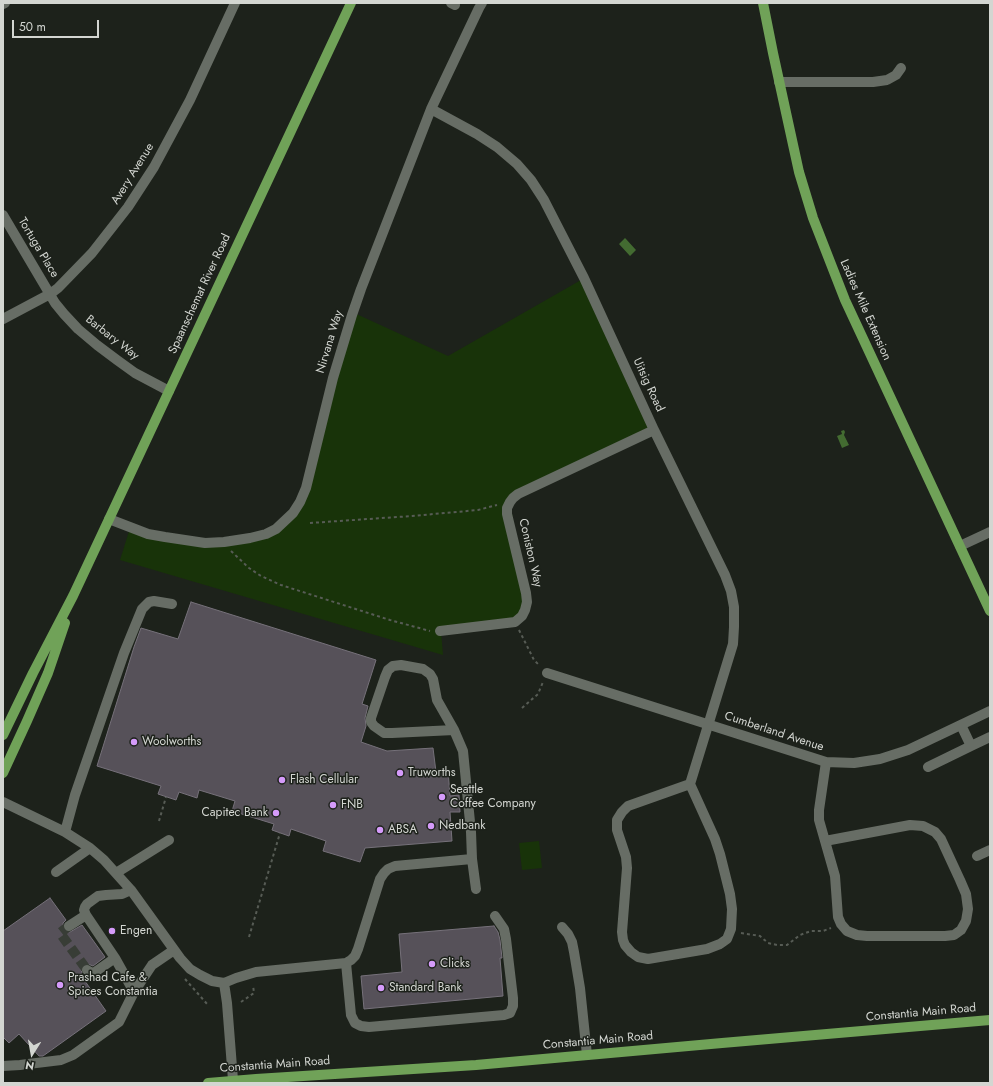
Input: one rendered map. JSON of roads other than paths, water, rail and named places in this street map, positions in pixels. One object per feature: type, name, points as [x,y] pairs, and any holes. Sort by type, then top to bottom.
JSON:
[{"type":"main road","name":"Spaanschemat River Road","points":[[3,735],[73,596],[351,3]]},
{"type":"main road","name":"Ladies Mile Extension","points":[[763,3],[799,172],[813,218],[845,300],[990,611]]},
{"type":"main road","name":"Spaanschemat River Road","points":[[3,773],[28,721],[48,673],[73,596]]},
{"type":"main road","name":"Constantia Main Road","points":[[208,1083],[233,1080],[476,1066],[990,1020]]},
{"type":"street","name":"Avery Avenue","points":[[3,319],[50,294],[58,288],[92,253],[128,207],[154,167],[190,100],[235,3]]},
{"type":"street","name":"Nirvana Way","points":[[109,519],[148,534],[205,543],[224,542],[266,534],[276,528],[293,513],[306,488],[333,378],[361,289],[431,108],[482,3]]},
{"type":"street","points":[[779,82],[873,82],[887,80],[896,75],[901,68]]},
{"type":"street","name":"Uitsig Road","points":[[431,108],[477,134],[497,147],[518,164],[544,200],[584,278],[654,430],[725,575],[731,591],[734,607],[733,644],[690,784]]},
{"type":"street","name":"Tortuga Place","points":[[3,215],[50,294]]},
{"type":"street","name":"Barbary Way","points":[[50,294],[55,304],[64,314],[97,346],[135,373],[169,391]]},
{"type":"street","name":"Coniston Way","points":[[440,631],[515,622],[522,616],[527,602],[526,593],[507,514],[510,502],[518,494],[654,430]]},
{"type":"street","points":[[960,546],[990,532]]},
{"type":"street","points":[[65,832],[75,795],[124,653],[142,609],[149,602],[154,601],[172,604]]},
{"type":"street","points":[[454,730],[384,733],[374,726],[370,718],[388,670],[392,666],[401,665],[423,669],[430,674],[433,679],[437,700],[454,730],[463,751],[476,889]]},
{"type":"street","name":"Cumberland Avenue","points":[[547,673],[826,762],[854,763],[880,759],[908,750],[990,711]]},
{"type":"street","points":[[961,724],[971,746]]},
{"type":"street","points":[[928,767],[990,737]]},
{"type":"street","points":[[825,841],[910,825],[923,826],[935,832],[941,839],[966,894],[968,909],[966,921],[961,930],[954,935],[945,936],[867,936],[848,931],[841,924],[838,917],[835,876],[825,841],[819,820],[826,762]]},
{"type":"street","points":[[690,784],[715,839],[720,854],[730,894],[732,909],[731,929],[727,939],[708,949],[648,959],[638,957],[631,952],[623,940],[622,932],[627,868],[626,857],[617,830],[617,820],[628,806],[690,784]]},
{"type":"street","points":[[3,802],[65,832],[90,848],[104,860],[131,890],[174,950],[190,969],[212,981],[224,984],[236,978],[256,972],[346,963],[355,956],[380,879],[388,869],[395,866],[472,859]]},
{"type":"street","points":[[116,873],[169,840]]},
{"type":"street","points":[[56,872],[90,848]]},
{"type":"street","points":[[977,856],[990,850]]},
{"type":"street","points":[[131,890],[122,894],[98,896],[88,904],[84,910],[115,958],[134,992]]},
{"type":"street","points":[[69,926],[86,915]]},
{"type":"street","points":[[346,963],[351,1015],[354,1023],[361,1026],[369,1027],[504,1015],[510,1012],[513,1006],[514,998],[504,929],[495,916]]},
{"type":"street","points":[[562,927],[572,942],[574,952],[580,988],[587,1055]]},
{"type":"street","points":[[3,1066],[61,1060],[73,1055],[119,1022],[134,992],[152,965],[174,950]]},
{"type":"street","points":[[87,970],[92,973],[95,972],[115,958]]},
{"type":"street","points":[[224,984],[227,1003],[233,1080]]},
{"type":"tunnel","points":[[69,926],[60,933],[87,970]]},
{"type":"place","name":"Woolworths","points":[[134,742]]},
{"type":"place","name":"Truworths","points":[[400,773]]},
{"type":"place","name":"Flash Cellular","points":[[282,780]]},
{"type":"place","name":"Seattle Coffee Company","points":[[442,797]]},
{"type":"place","name":"FNB","points":[[333,805]]},
{"type":"place","name":"Capitec Bank","points":[[276,813]]},
{"type":"place","name":"Nedbank","points":[[431,826]]},
{"type":"place","name":"ABSA","points":[[380,830]]},
{"type":"place","name":"Engen","points":[[112,931]]},
{"type":"place","name":"Clicks","points":[[432,964]]},
{"type":"place","name":"Prashad Cafe & Spices Constantia","points":[[60,985]]},
{"type":"place","name":"Standard Bank","points":[[381,988]]}]
